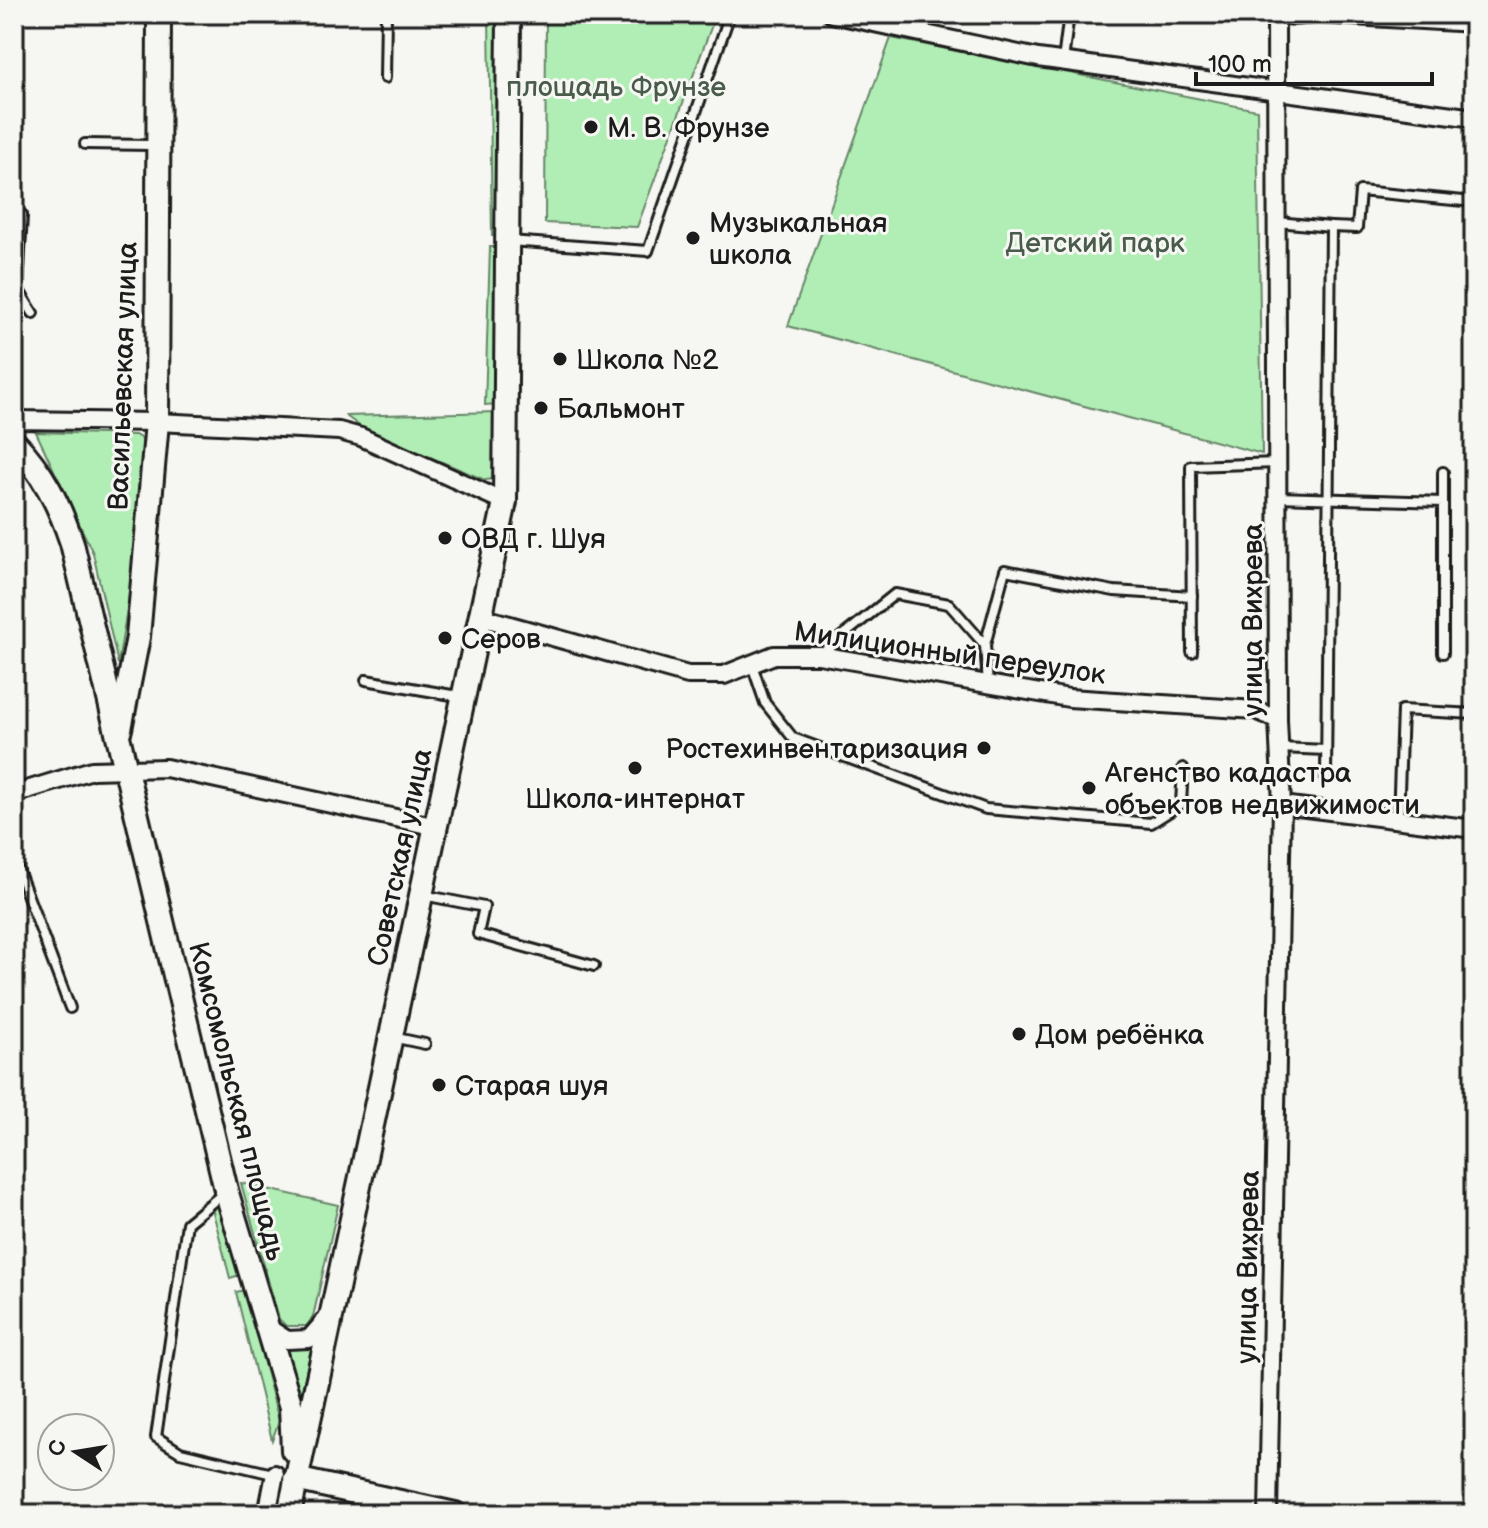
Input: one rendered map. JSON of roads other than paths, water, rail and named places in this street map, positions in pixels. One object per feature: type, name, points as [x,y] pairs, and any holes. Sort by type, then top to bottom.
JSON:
[{"type":"street","name":"Васильевская улица","points":[[118,738],[138,637],[157,422],[159,14]]},
{"type":"street","points":[[508,241],[509,14]]},
{"type":"street","points":[[834,14],[1063,61],[1474,118]]},
{"type":"street","name":"улица Вихрева","points":[[1268,1514],[1282,805],[1278,720],[1276,18]]},
{"type":"street","name":"Советская улица","points":[[285,1476],[332,1313],[505,502],[508,241]]},
{"type":"street","points":[[14,420],[157,422],[339,431],[361,437],[505,502]]},
{"type":"street","name":"Комсомольская площадь","points":[[14,442],[42,475],[60,507],[85,593],[226,1190],[291,1407],[285,1476]]},
{"type":"street","name":"Милиционный переулок","points":[[481,617],[688,675],[724,675],[774,655],[819,655],[1069,698],[1256,710],[1278,720]]},
{"type":"street","points":[[14,794],[92,770],[166,768],[437,827]]},
{"type":"street","points":[[1282,805],[1474,829]]},
{"type":"street","points":[[267,1327],[287,1340],[309,1339],[332,1313]]},
{"type":"street","points":[[285,1476],[430,1511],[455,1514]]},
{"type":"street","points":[[267,1514],[285,1476]]},
{"type":"street","points":[[285,1476],[289,1514]]},
{"type":"lane","points":[[385,78],[386,14]]},
{"type":"lane","points":[[508,241],[648,251],[730,14]]},
{"type":"lane","points":[[1063,61],[1069,14]]},
{"type":"lane","points":[[1276,18],[1474,27]]},
{"type":"lane","points":[[85,144],[150,145]]},
{"type":"lane","points":[[1277,222],[1357,228],[1360,191],[1474,202]]},
{"type":"lane","points":[[14,214],[22,215],[18,289],[33,313]]},
{"type":"lane","points":[[1326,780],[1331,227]]},
{"type":"lane","points":[[1192,652],[1191,466],[1277,463]]},
{"type":"lane","points":[[1443,472],[1443,653]]},
{"type":"lane","points":[[1277,497],[1328,501],[1443,502]]},
{"type":"lane","points":[[988,684],[985,645],[1005,570],[1114,591],[1192,596]]},
{"type":"lane","points":[[819,655],[895,594],[949,604],[985,645]]},
{"type":"lane","points":[[752,664],[765,703],[793,738],[986,809],[1151,823],[1181,804],[1183,768]]},
{"type":"lane","points":[[366,680],[463,697]]},
{"type":"lane","points":[[1398,820],[1402,710],[1474,714]]},
{"type":"lane","points":[[1280,748],[1326,750]]},
{"type":"lane","points":[[14,859],[70,1008]]},
{"type":"lane","points":[[422,895],[484,907],[478,934],[594,966]]},
{"type":"lane","points":[[392,1037],[425,1044]]},
{"type":"lane","points":[[226,1190],[187,1223],[156,1437],[180,1452],[285,1476]]},
{"type":"place","name":"М. В. Фрунзе","points":[[591,127]]},
{"type":"place","name":"Музыкальная школа","points":[[693,238]]},
{"type":"place","name":"Школа №2","points":[[560,359]]},
{"type":"place","name":"Бальмонт","points":[[541,408]]},
{"type":"place","name":"ОВД г. Шуя","points":[[445,538]]},
{"type":"place","name":"Серов","points":[[445,638]]},
{"type":"place","name":"Ростехинвентаризация","points":[[984,748]]},
{"type":"place","name":"Школа-интернат","points":[[635,768]]},
{"type":"place","name":"Агенство кадастра объектов недвижимости","points":[[1089,788]]},
{"type":"place","name":"Дом ребёнка","points":[[1019,1034]]},
{"type":"place","name":"Старая шуя","points":[[439,1085]]},
{"type":"park label","name":"площадь Фрунзе","points":[[616,86]]},
{"type":"park label","name":"Детский парк","points":[[1095,242]]}]
